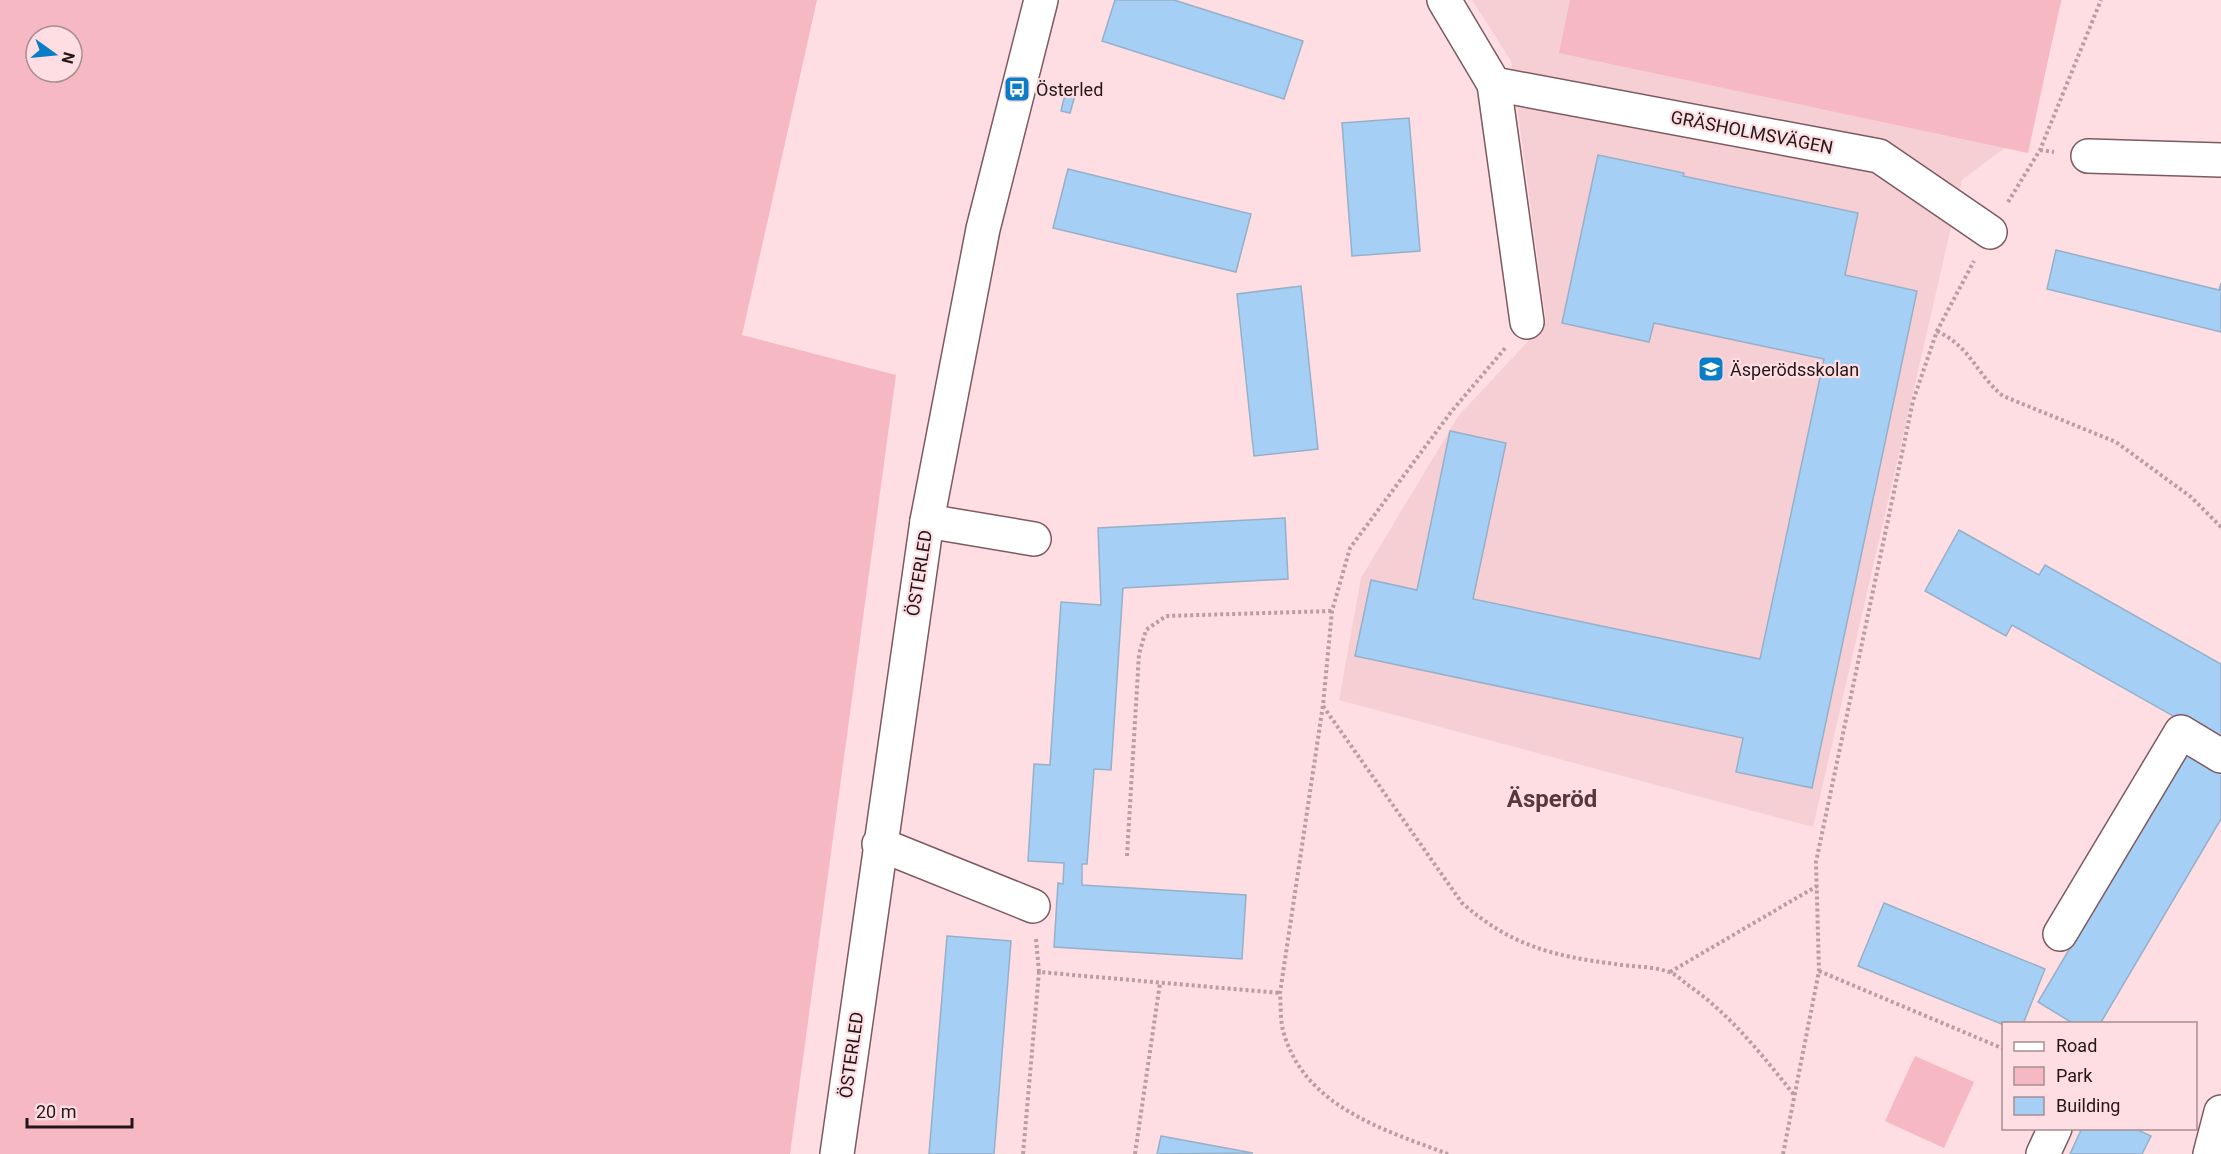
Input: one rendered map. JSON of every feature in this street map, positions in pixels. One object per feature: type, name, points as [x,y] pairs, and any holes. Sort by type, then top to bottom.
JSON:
[{"type":"street","name":"ÖSTERLED","points":[[837,1154],[879,844],[927,521],[983,229],[1041,0]]},
{"type":"street","points":[[1444,0],[1494,84],[1527,322]]},
{"type":"street","name":"GRÄSHOLMSVÄGEN","points":[[1494,84],[1879,156],[1990,232]]},
{"type":"street","points":[[2088,156],[2221,160]]},
{"type":"street","points":[[927,521],[1034,539]]},
{"type":"street","points":[[2060,934],[2181,732],[2221,756]]},
{"type":"street","points":[[879,844],[1033,906]]},
{"type":"street","points":[[2043,1154],[2054,1130]]},
{"type":"path","points":[[1783,1154],[1819,971],[1816,862],[1913,401],[1937,331],[1990,232],[2040,150],[2101,0]]},
{"type":"path","points":[[1448,1154],[1378,1128],[1338,1107],[1305,1075],[1284,1034],[1280,993],[1323,705],[1332,611],[1350,548],[1451,412],[1527,322]]},
{"type":"path","points":[[1937,331],[1954,339],[1978,365],[1988,383],[2003,396],[2116,442],[2191,497],[2221,527]]},
{"type":"path","points":[[1127,856],[1139,654],[1146,630],[1166,616],[1332,611]]},
{"type":"path","points":[[1323,705],[1462,903],[1486,924],[1512,939],[1544,951],[1585,960],[1670,972],[1703,995],[1757,1049],[1795,1096]]},
{"type":"path","points":[[1670,972],[1817,886]]},
{"type":"path","points":[[1819,971],[2002,1048]]},
{"type":"path","points":[[1023,1154],[1039,972],[1280,993]]},
{"type":"path","points":[[1135,1154],[1160,983]]},
{"type":"shaded area","name":"Äsperödsskolan","points":[[1472,0],[2062,0],[2031,128],[1962,180],[1813,827],[1339,700],[1361,578],[1459,415],[1546,322],[1511,61]]},
{"type":"green space","points":[[0,0],[817,0],[742,335],[896,375],[790,1154],[0,1154]]},
{"type":"green space","points":[[1570,0],[2061,0],[2028,153],[1559,53]]},
{"type":"green space","points":[[1915,1056],[1974,1082],[1944,1148],[1885,1121]]},
{"type":"building","points":[[1115,0],[1174,0],[1303,41],[1284,99],[1102,41]]},
{"type":"building","points":[[1066,90],[1076,92],[1070,113],[1061,111]]},
{"type":"building","points":[[1409,118],[1420,251],[1352,256],[1342,123]]},
{"type":"building","points":[[1598,155],[1684,173],[1683,176],[1858,213],[1845,275],[1917,291],[1812,788],[1736,772],[1743,738],[1355,656],[1371,580],[1417,590],[1450,431],[1506,443],[1473,599],[1760,659],[1824,359],[1654,323],[1649,342],[1562,323]]},
{"type":"building","points":[[1068,169],[1251,214],[1236,272],[1053,228]]},
{"type":"building","points":[[2056,250],[2219,290],[2221,283],[2221,332],[2047,289]]},
{"type":"building","points":[[1301,286],[1318,449],[1254,456],[1237,294]]},
{"type":"building","points":[[1285,518],[1288,579],[1123,588],[1111,770],[1094,769],[1087,864],[1082,864],[1082,885],[1246,895],[1242,959],[1054,947],[1058,883],[1063,884],[1064,863],[1028,861],[1034,764],[1050,765],[1061,602],[1101,605],[1098,528]]},
{"type":"building","points":[[1959,530],[2039,575],[2045,565],[2221,664],[2221,743],[2012,625],[2006,636],[1925,591]]},
{"type":"building","points":[[2188,749],[2221,768],[2221,819],[2101,1022],[2071,1022],[2038,1002]]},
{"type":"building","points":[[1884,903],[2045,969],[2024,1022],[2002,1022],[2002,1024],[1858,966]]},
{"type":"building","points":[[947,936],[1011,941],[994,1154],[929,1154]]},
{"type":"building","points":[[2081,1130],[2138,1130],[2151,1136],[2142,1154],[2070,1154]]},
{"type":"building","points":[[1161,1136],[1253,1153],[1157,1154]]},
{"type":"place","name":"Österled","points":[[1017,89]]},
{"type":"place","name":"Äsperödsskolan","points":[[1711,369]]},
{"type":"district","name":"Äsperöd","points":[[1552,799]]}]
